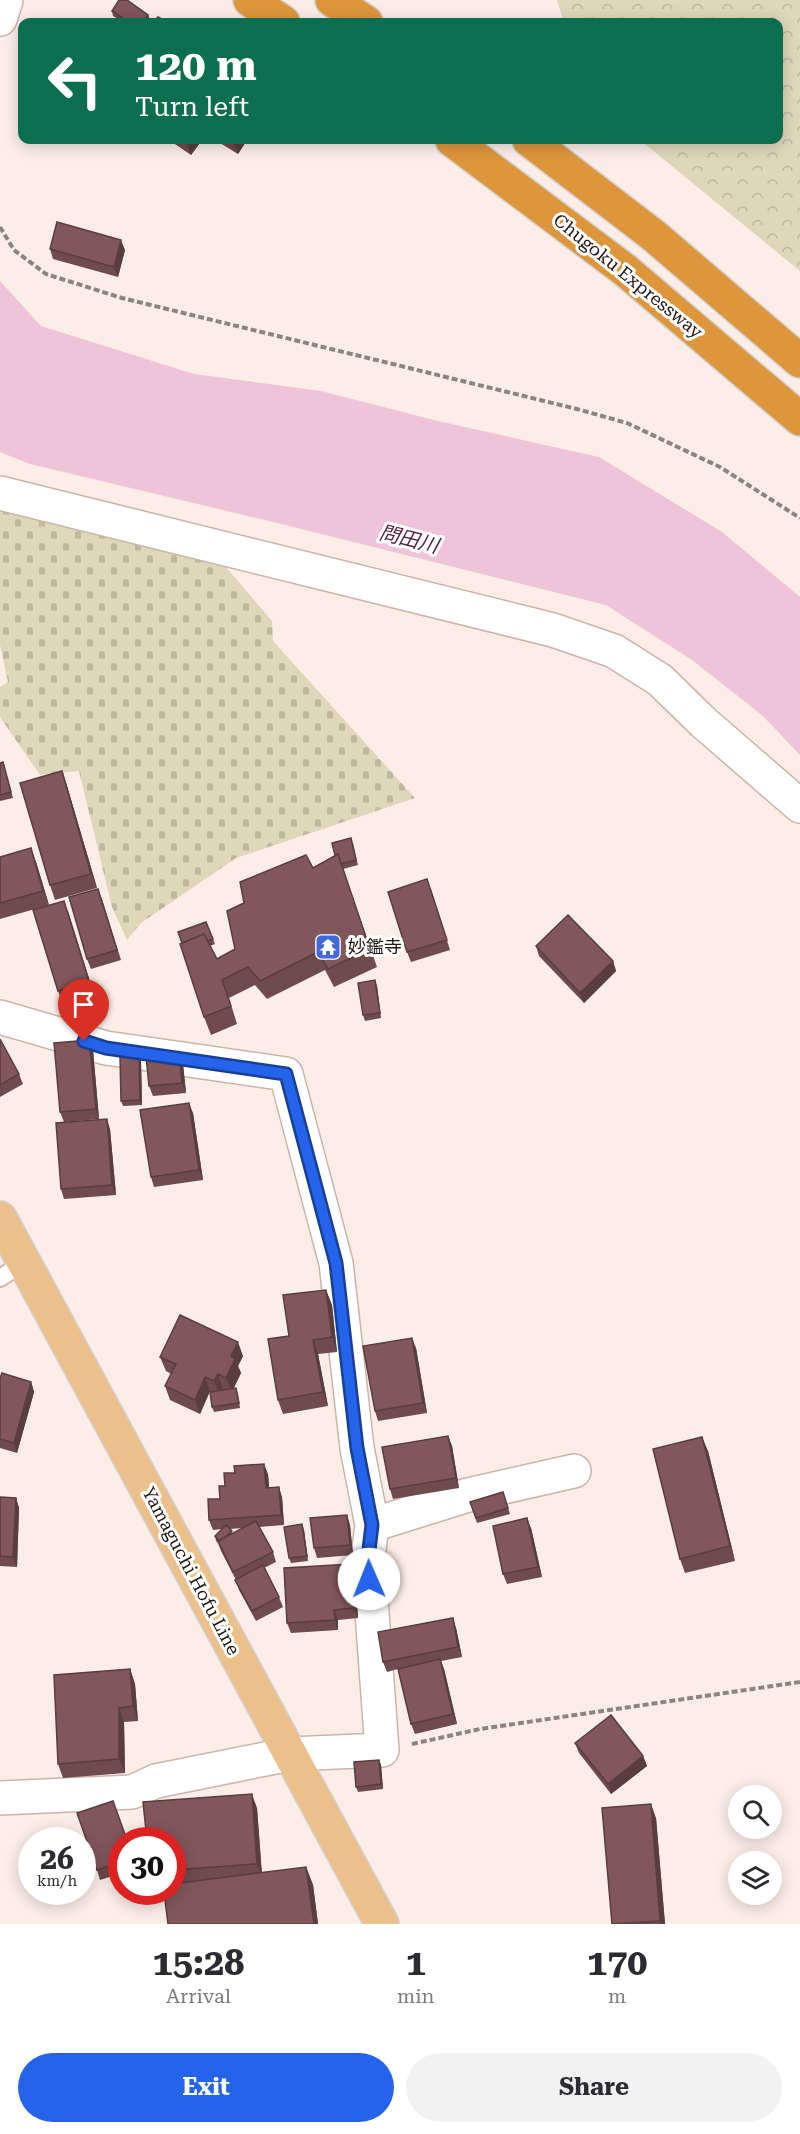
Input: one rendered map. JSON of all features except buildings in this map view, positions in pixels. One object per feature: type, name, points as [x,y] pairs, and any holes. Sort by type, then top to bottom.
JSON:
[{"type":"highway","points":[[250,0],[277,18]]},
{"type":"highway","points":[[333,0],[360,18]]},
{"type":"highway","name":"Chugoku Expressway","points":[[457,144],[626,270],[800,419]]},
{"type":"highway","points":[[534,144],[653,235],[800,361]]},
{"type":"main road","name":"Yamaguchi Hofu Line","points":[[2,1225],[12,1270],[290,1754],[382,1924]]},
{"type":"street","points":[[0,19],[6,0]]},
{"type":"street","points":[[0,493],[554,630],[614,651],[660,680],[703,722],[800,806]]},
{"type":"street","points":[[0,1017],[106,1048],[286,1074],[336,1263],[357,1448],[372,1525],[368,1558],[382,1750],[290,1754],[156,1781],[132,1792],[0,1798]]},
{"type":"street","points":[[372,1525],[468,1495],[574,1471]]},
{"type":"path","points":[[0,227],[14,250],[46,274],[122,298],[627,423],[720,467],[800,518]]},
{"type":"path","points":[[382,1750],[480,1729],[800,1682]]},
{"type":"green space","points":[[557,0],[800,0],[800,271],[645,144],[783,144],[783,18],[563,18]]},
{"type":"green space","points":[[0,503],[219,559],[272,621],[273,641],[415,798],[236,858],[141,923],[127,940],[112,907],[79,771],[40,775],[0,717],[0,687],[8,682],[0,645]]},
{"type":"water","name":"問田川","points":[[0,281],[41,326],[194,374],[321,391],[438,421],[599,457],[722,532],[800,597],[800,755],[763,716],[692,660],[606,605],[30,464],[0,452]]},
{"type":"place","name":"妙鑑寺","points":[[328,947]]},
{"type":"route","points":[[84,1041],[106,1048],[286,1074],[336,1263],[357,1448],[372,1525],[368,1558],[369,1579]]}]
